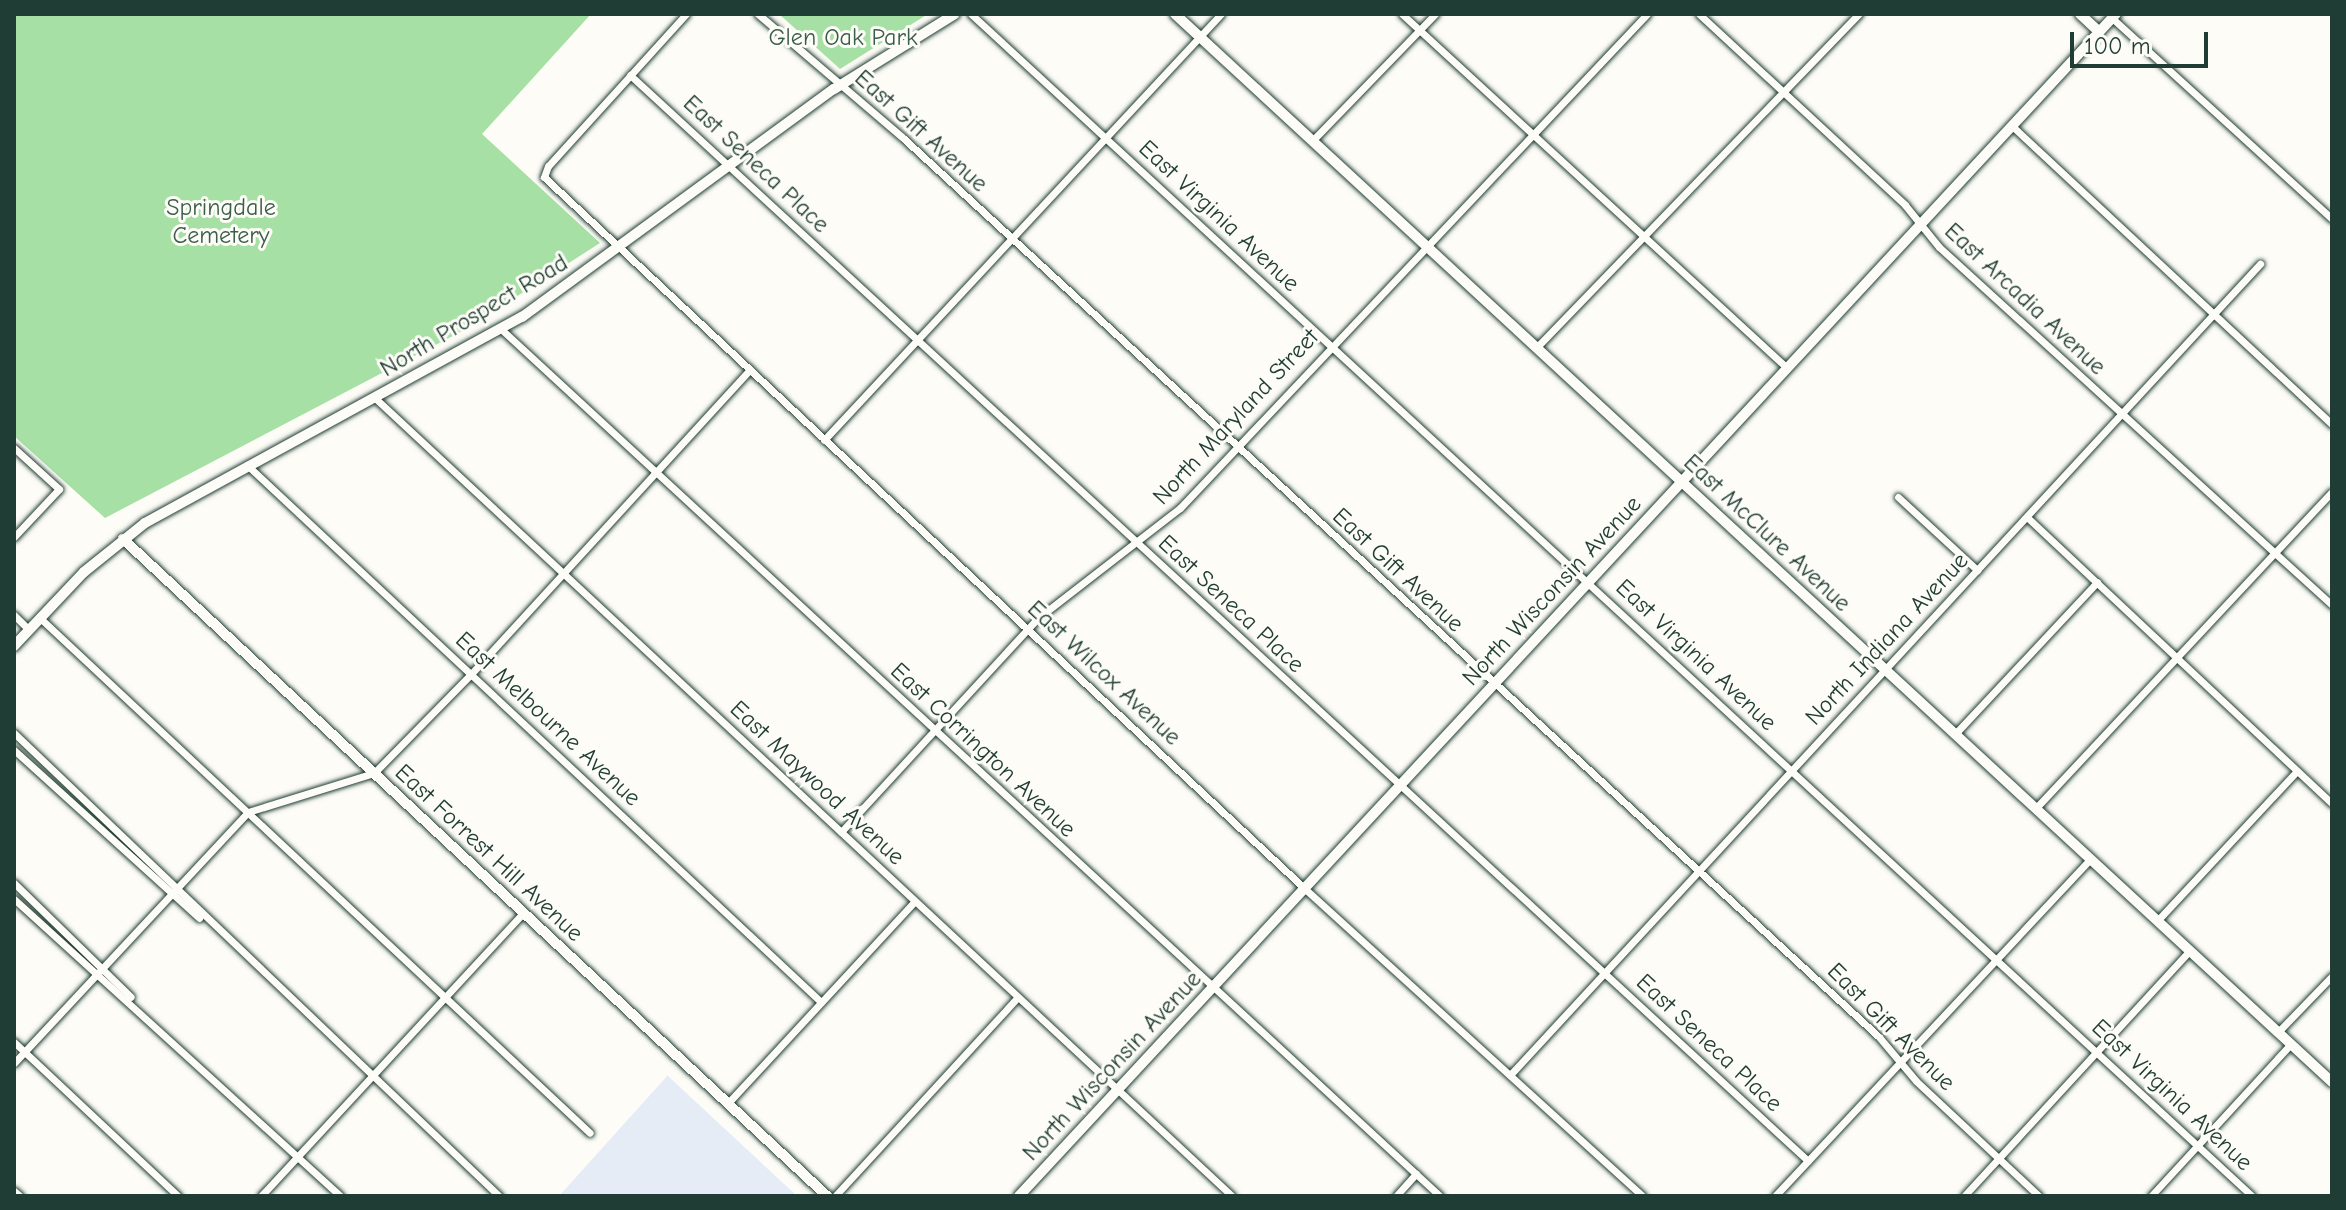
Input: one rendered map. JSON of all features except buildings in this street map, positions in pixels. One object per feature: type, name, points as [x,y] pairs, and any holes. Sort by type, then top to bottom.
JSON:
[{"type":"street","points":[[630,75],[686,14]]},
{"type":"street","name":"East Gift Avenue","points":[[758,14],[842,84],[1696,873],[1879,1037],[1900,1063],[2039,1196]]},
{"type":"street","name":"North Prospect Road","points":[[14,646],[123,539],[247,465],[501,329],[620,249],[842,84],[955,14]]},
{"type":"street","name":"East Virginia Avenue","points":[[971,14],[2252,1196]]},
{"type":"street","name":"East McClure Avenue","points":[[1175,14],[2332,1082]]},
{"type":"street","points":[[824,440],[1221,14]]},
{"type":"street","points":[[1402,14],[1786,367]]},
{"type":"street","points":[[1312,141],[1435,14]]},
{"type":"street","name":"North Maryland Street","points":[[841,832],[1027,629],[1169,519],[1424,245],[1647,14]]},
{"type":"street","name":"East Arcadia Avenue","points":[[1699,14],[1920,223],[1939,247],[2332,605]]},
{"type":"street","points":[[1536,348],[1859,14]]},
{"type":"street","points":[[2080,14],[2099,32]]},
{"type":"street","points":[[2114,16],[2332,219]]},
{"type":"street","name":"North Wisconsin Avenue","points":[[1019,1196],[2114,16]]},
{"type":"street","name":"East Seneca Place","points":[[630,75],[1808,1161]]},
{"type":"street","name":"East Wilcox Avenue","points":[[630,75],[543,174],[749,371],[1304,888],[1643,1196]]},
{"type":"street","points":[[2011,125],[2332,424]]},
{"type":"street","name":"North Indiana Avenue","points":[[1510,1075],[1977,570],[2029,519],[2119,414],[2260,264]]},
{"type":"street","name":"East Corrington Avenue","points":[[501,329],[933,732],[1440,1196]]},
{"type":"street","points":[[14,1063],[248,812],[374,773],[471,674],[749,371]]},
{"type":"street","name":"East Maywood Avenue","points":[[375,398],[1232,1196]]},
{"type":"street","points":[[14,448],[59,489],[14,537]]},
{"type":"street","name":"East Melbourne Avenue","points":[[247,465],[821,1002]]},
{"type":"street","points":[[2035,809],[2332,492]]},
{"type":"street","points":[[1898,497],[1977,570]]},
{"type":"street","points":[[2029,519],[2332,804]]},
{"type":"street","name":"East Forrest Hill Avenue","points":[[123,539],[827,1196]]},
{"type":"street","points":[[1955,734],[2097,582]]},
{"type":"street","points":[[14,615],[29,630]]},
{"type":"street","points":[[40,618],[590,1133]]},
{"type":"street","points":[[14,733],[174,892]]},
{"type":"street","points":[[14,750],[174,892],[499,1196]]},
{"type":"street","points":[[2157,921],[2297,771]]},
{"type":"street","points":[[1775,1196],[2089,860]]},
{"type":"street","points":[[14,883],[100,971],[340,1196]]},
{"type":"street","points":[[14,899],[100,971]]},
{"type":"street","points":[[728,1103],[914,902]]},
{"type":"street","points":[[261,1196],[523,913]]},
{"type":"street","points":[[1964,1196],[2189,951]]},
{"type":"street","points":[[2278,1032],[2332,976]]},
{"type":"street","points":[[835,1196],[1017,998]]},
{"type":"street","points":[[14,1042],[178,1196]]},
{"type":"street","points":[[2151,1196],[2291,1044]]},
{"type":"street","points":[[1396,1196],[1416,1174]]},
{"type":"street","points":[[14,1191],[20,1196]]},
{"type":"shaded area","points":[[668,1076],[797,1196],[559,1196]]},
{"type":"green space","name":"Springdale Cemetery","points":[[14,14],[591,14],[482,134],[600,243],[466,329],[105,518],[14,436]]},
{"type":"green space","name":"Glen Oak Park","points":[[779,14],[928,14],[840,69]]}]
